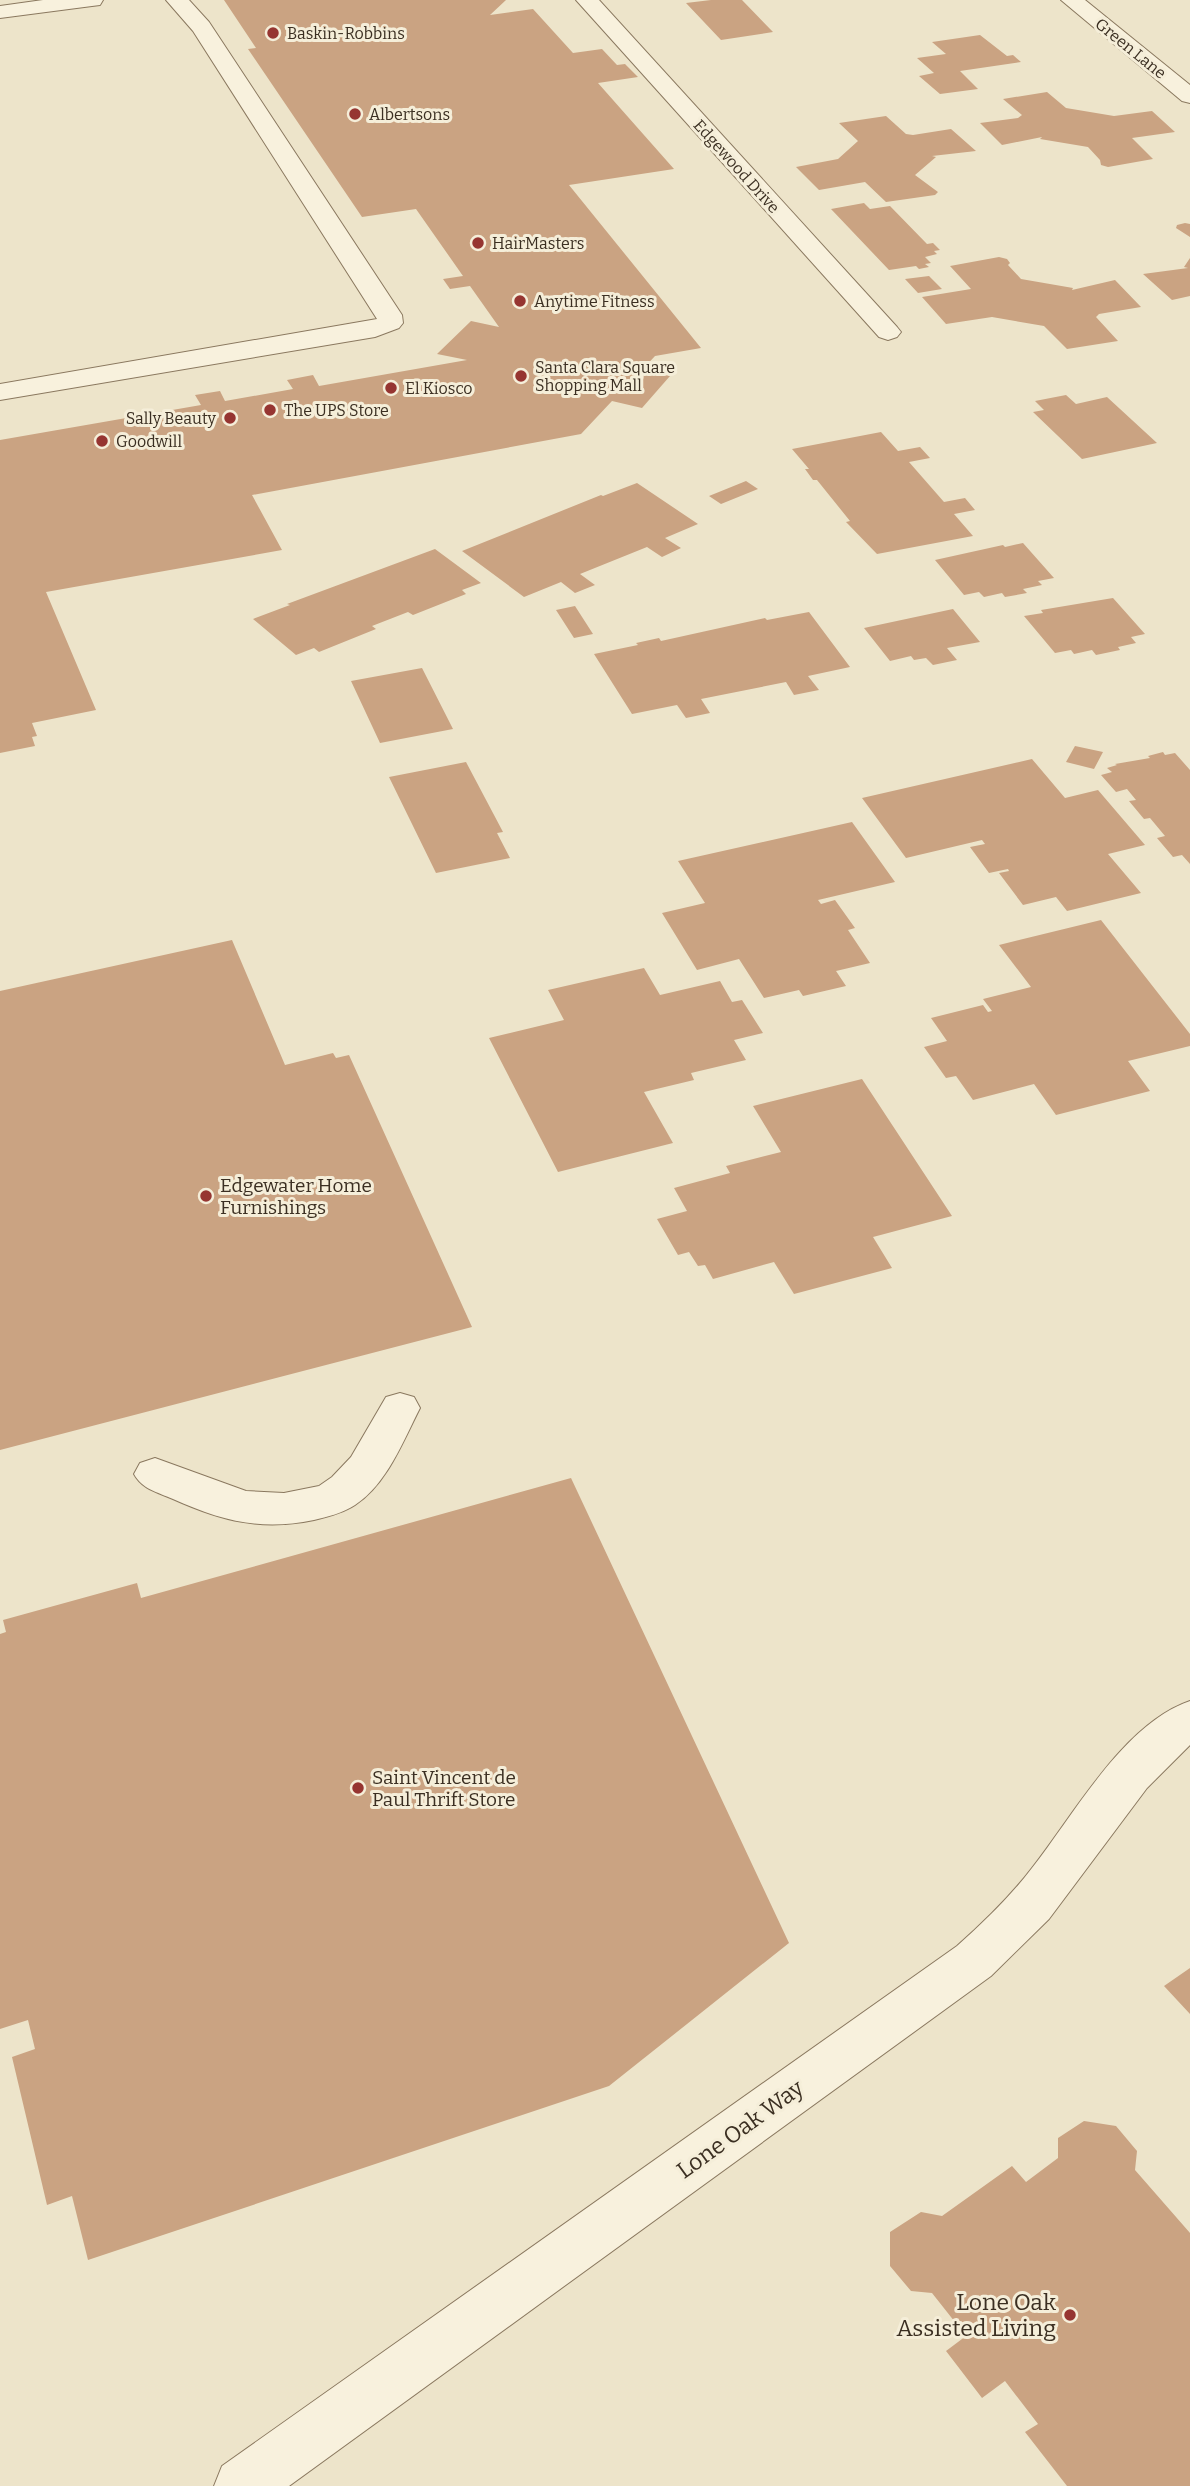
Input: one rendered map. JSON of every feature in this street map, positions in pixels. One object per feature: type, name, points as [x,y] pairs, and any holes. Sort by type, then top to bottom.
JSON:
[{"type":"street","points":[[0,12],[92,0]]},
{"type":"street","points":[[0,392],[375,329],[390,323],[389,315],[201,27],[177,0]]},
{"type":"street","name":"Edgewood Drive","points":[[587,0],[888,332]]},
{"type":"street","name":"Green Lane","points":[[1072,0],[1190,96]]},
{"type":"street","points":[[156,1474],[232,1506],[251,1510],[270,1511],[318,1502],[337,1496],[350,1485],[378,1449],[400,1409]]},
{"type":"street","name":"Lone Oak Way","points":[[242,2486],[974,1961],[1003,1936],[1031,1906],[1129,1777],[1154,1750],[1190,1720]]},
{"type":"building","name":"Santa Clara Square Shopping Mall","points":[[224,0],[506,0],[490,15],[533,9],[573,53],[602,49],[617,65],[625,64],[638,77],[598,83],[674,169],[569,185],[701,348],[655,356],[642,370],[670,376],[642,408],[612,401],[581,434],[252,495],[282,550],[46,592],[96,710],[32,723],[37,736],[32,737],[35,746],[0,753],[0,440],[201,405],[195,395],[220,391],[225,401],[293,389],[287,380],[313,375],[319,386],[467,360],[437,354],[471,321],[499,327],[470,286],[450,289],[443,279],[463,276],[416,209],[362,217],[248,49],[256,48]]},
{"type":"building","points":[[742,0],[773,32],[721,40],[686,3]]},
{"type":"building","points":[[980,35],[1007,56],[1013,55],[1021,62],[960,71],[978,89],[940,94],[919,76],[934,73],[917,58],[946,54],[932,42]]},
{"type":"building","points":[[1047,92],[1066,108],[1114,116],[1152,111],[1175,132],[1132,138],[1153,159],[1108,167],[1101,165],[1100,160],[1088,147],[1040,139],[1042,137],[1002,145],[980,123],[1018,118],[1022,115],[1003,99]]},
{"type":"building","points":[[886,116],[906,134],[951,129],[976,151],[932,156],[936,157],[915,175],[938,192],[935,195],[886,202],[865,182],[819,190],[796,167],[838,159],[858,141],[839,123]]},
{"type":"building","points":[[864,203],[870,209],[890,206],[927,244],[933,243],[940,250],[934,251],[937,254],[925,257],[931,263],[925,264],[929,267],[889,270],[831,209]]},
{"type":"building","points":[[1190,224],[1190,237],[1176,228],[1177,225]]},
{"type":"building","points":[[999,257],[1007,259],[1010,263],[1008,265],[1021,279],[1073,288],[1072,290],[1115,280],[1141,307],[1099,314],[1096,317],[1118,341],[1067,349],[1044,326],[992,317],[946,324],[922,297],[971,289],[950,266]]},
{"type":"building","points":[[1190,258],[1190,296],[1172,300],[1143,274],[1188,268],[1184,267]]},
{"type":"building","points":[[929,276],[942,289],[918,293],[905,279]]},
{"type":"building","points":[[1066,395],[1076,404],[1107,397],[1157,443],[1082,459],[1033,412],[1044,410],[1035,401]]},
{"type":"building","points":[[881,432],[898,451],[920,447],[930,458],[909,462],[944,502],[965,498],[975,510],[954,514],[973,536],[877,554],[846,522],[850,521],[817,480],[813,480],[805,469],[809,469],[792,449]]},
{"type":"building","points":[[746,481],[758,489],[721,504],[709,496]]},
{"type":"building","points":[[637,483],[698,524],[665,538],[681,548],[662,557],[647,547],[580,574],[595,585],[575,593],[561,582],[524,597],[462,551],[601,495]]},
{"type":"building","points":[[1023,543],[1054,578],[1038,581],[1042,585],[1023,589],[1027,593],[1005,597],[1002,593],[984,597],[979,592],[964,595],[935,560],[1003,545],[1005,547]]},
{"type":"building","points":[[435,549],[481,583],[462,590],[466,594],[413,615],[408,612],[372,626],[376,629],[319,652],[314,648],[296,655],[253,619],[290,605],[287,604]]},
{"type":"building","points":[[1113,598],[1145,634],[1131,637],[1136,643],[1118,647],[1120,650],[1096,655],[1092,650],[1074,654],[1071,650],[1055,653],[1024,616],[1043,613],[1041,610]]},
{"type":"building","points":[[575,606],[593,634],[574,638],[556,610]]},
{"type":"building","points":[[953,609],[980,642],[947,648],[957,660],[933,665],[926,658],[914,660],[911,656],[890,661],[864,628]]},
{"type":"building","points":[[809,612],[850,667],[808,676],[819,690],[794,695],[786,682],[701,699],[710,713],[686,718],[677,705],[632,714],[594,654],[659,638],[661,641],[765,618],[767,620]]},
{"type":"building","points":[[422,668],[453,729],[380,743],[351,681]]},
{"type":"building","points":[[1075,746],[1103,752],[1094,769],[1066,762]]},
{"type":"building","points":[[1163,752],[1165,755],[1175,753],[1190,770],[1190,864],[1182,855],[1173,857],[1157,838],[1165,836],[1150,818],[1144,819],[1129,801],[1136,800],[1127,789],[1116,792],[1101,775],[1112,772],[1107,768],[1117,765],[1115,764],[1150,758],[1148,756]]},
{"type":"building","points":[[1032,759],[1065,798],[1098,790],[1145,845],[1108,854],[1141,893],[1067,911],[1056,897],[1023,905],[999,873],[1009,871],[1008,869],[989,873],[970,847],[985,844],[982,840],[906,858],[862,798]]},
{"type":"building","points":[[466,762],[503,832],[497,833],[510,858],[436,873],[389,777]]},
{"type":"building","points":[[852,822],[895,882],[818,900],[821,904],[835,900],[855,928],[848,930],[870,963],[836,971],[846,986],[803,996],[799,990],[764,998],[739,959],[697,970],[662,913],[705,903],[678,861]]},
{"type":"building","points":[[1101,920],[1190,1034],[1190,1046],[1128,1061],[1150,1091],[1056,1115],[1034,1084],[973,1100],[956,1076],[946,1078],[924,1047],[947,1041],[931,1018],[983,1005],[988,1012],[992,1011],[983,999],[1031,987],[999,945]]},
{"type":"building","name":"Edgewater Home Furnishings","points":[[232,940],[285,1065],[333,1053],[336,1058],[349,1055],[472,1327],[0,1450],[0,991]]},
{"type":"building","points":[[644,968],[660,995],[720,981],[732,1002],[742,1000],[763,1033],[734,1040],[746,1060],[691,1073],[694,1080],[644,1092],[673,1143],[558,1172],[489,1038],[564,1020],[548,990]]},
{"type":"building","points":[[862,1079],[952,1216],[873,1237],[892,1268],[794,1294],[774,1262],[713,1279],[705,1265],[698,1266],[689,1252],[678,1255],[657,1219],[687,1211],[674,1188],[730,1173],[726,1166],[781,1152],[753,1106]]},
{"type":"building","name":"Saint Vincent de Paul Thrift Store","points":[[571,1478],[789,1943],[609,2086],[88,2260],[72,2196],[47,2205],[12,2057],[35,2049],[28,2020],[0,2029],[0,1634],[6,1632],[3,1620],[137,1583],[141,1598]]},
{"type":"building","points":[[1190,1968],[1190,2014],[1164,1986]]},
{"type":"building","name":"Lone Oak Assisted Living","points":[[1084,2121],[1116,2126],[1137,2151],[1135,2170],[1190,2233],[1190,2486],[1067,2486],[1025,2432],[1038,2424],[1005,2381],[982,2398],[946,2351],[966,2336],[932,2293],[911,2291],[890,2266],[890,2232],[921,2212],[942,2216],[1012,2166],[1026,2182],[1058,2158],[1058,2138]]},
{"type":"place","name":"Baskin-Robbins","points":[[273,33]]},
{"type":"place","name":"Albertsons","points":[[355,114]]},
{"type":"place","name":"HairMasters","points":[[478,243]]},
{"type":"place","name":"Anytime Fitness","points":[[520,301]]},
{"type":"place","name":"Santa Clara Square Shopping Mall","points":[[521,376]]},
{"type":"place","name":"El Kiosco","points":[[391,388]]},
{"type":"place","name":"The UPS Store","points":[[270,410]]},
{"type":"place","name":"Sally Beauty","points":[[230,418]]},
{"type":"place","name":"Goodwill","points":[[102,441]]},
{"type":"place","name":"Edgewater Home Furnishings","points":[[206,1196]]},
{"type":"place","name":"Saint Vincent de Paul Thrift Store","points":[[358,1788]]},
{"type":"place","name":"Lone Oak Assisted Living","points":[[1070,2315]]}]
